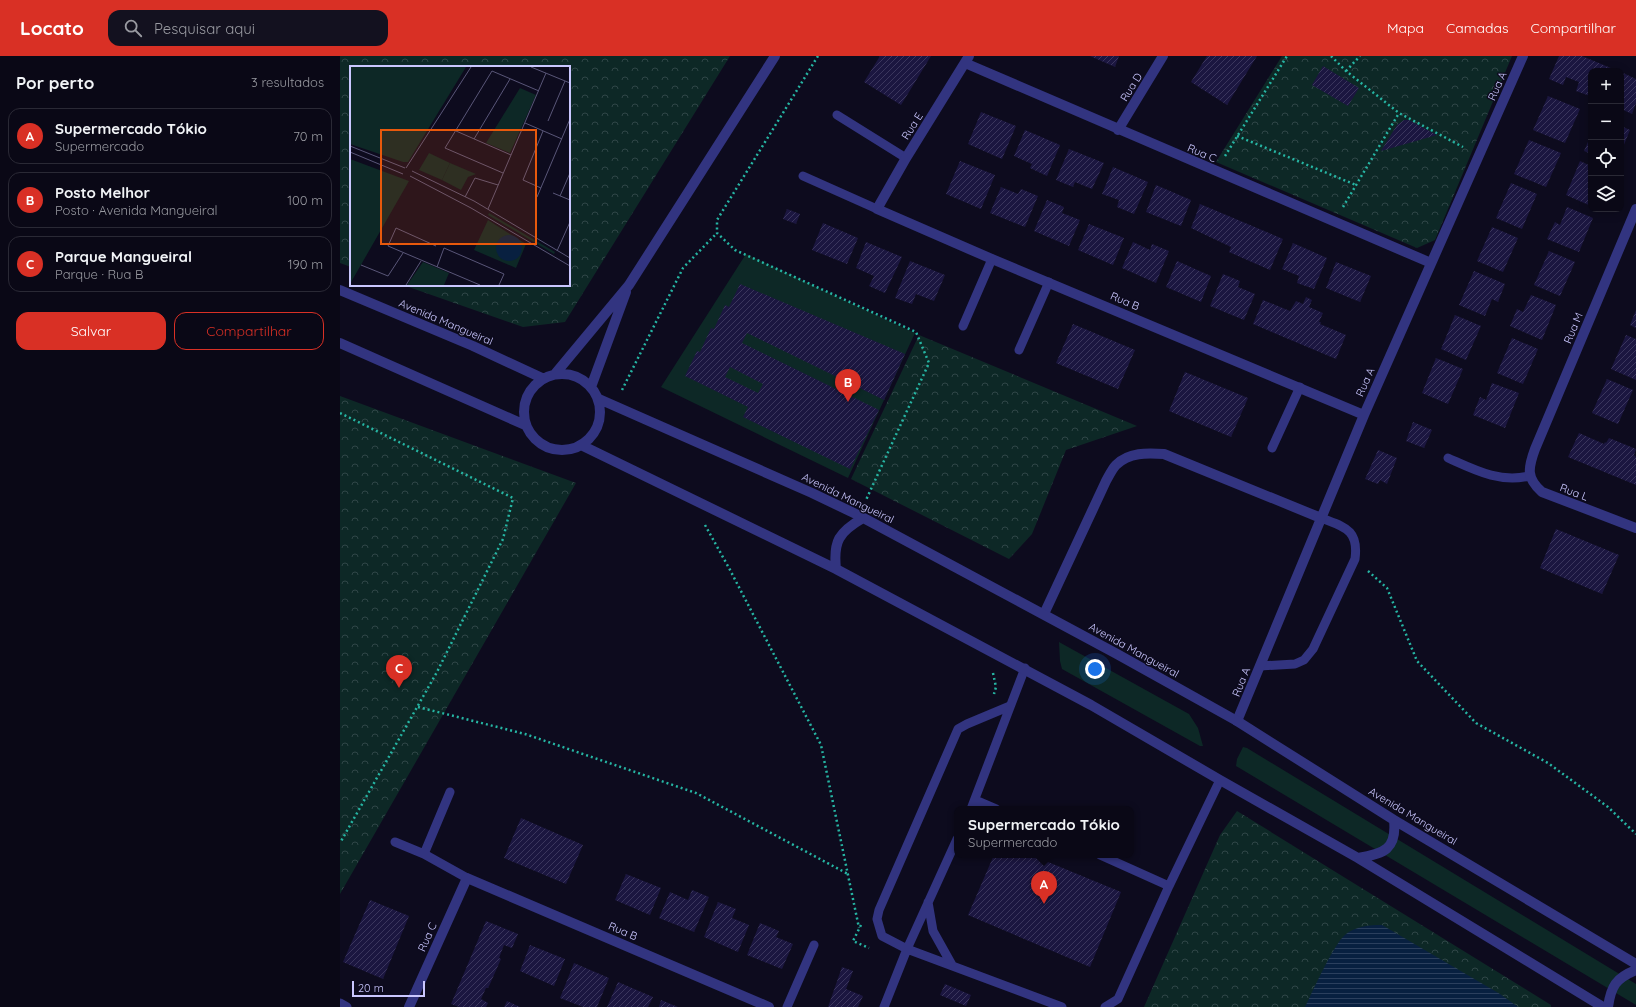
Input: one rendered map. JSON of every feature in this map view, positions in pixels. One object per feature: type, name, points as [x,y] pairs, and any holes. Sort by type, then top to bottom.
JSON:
[{"type":"street","points":[[554,374],[629,285],[775,56]]},
{"type":"street","name":"Rua D","points":[[1118,130],[1164,56]]},
{"type":"street","name":"Rua A","points":[[1237,721],[1364,415],[1523,56]]},
{"type":"street","name":"Rua C","points":[[967,60],[1118,130],[1431,263]]},
{"type":"street","name":"Rua E","points":[[877,209],[906,158],[967,60]]},
{"type":"street","name":"Rua B","points":[[877,209],[992,259],[1364,415]]},
{"type":"street","name":"Rua M","points":[[1529,476],[1532,456],[1636,209]]},
{"type":"street","points":[[591,386],[629,285]]},
{"type":"street","name":"Avenida Mangueiral","points":[[340,290],[473,346],[542,378]]},
{"type":"street","points":[[340,343],[525,425]]},
{"type":"street","points":[[554,374],[568,374],[581,378],[591,386],[598,399],[600,412],[598,424],[592,436],[581,445],[569,450],[555,450],[543,445],[532,436],[525,425],[523,412],[525,399],[532,387],[542,378],[554,374]]},
{"type":"street","name":"Avenida Mangueiral","points":[[598,399],[861,516],[1044,614],[1237,721],[1394,820],[1636,964]]},
{"type":"street","points":[[581,445],[836,569],[1025,668],[1358,858],[1603,1007]]},
{"type":"street","points":[[1044,614],[1106,481],[1116,465],[1128,457],[1144,453],[1164,454],[1321,518]]},
{"type":"street","name":"Rua L","points":[[1529,476],[1542,492],[1636,528]]},
{"type":"street","points":[[836,569],[834,554],[838,540],[843,531],[861,516]]},
{"type":"street","points":[[1358,858],[1377,855],[1386,850],[1393,841],[1395,829],[1394,820]]},
{"type":"street","name":"Rua C","points":[[409,1007],[467,878]]},
{"type":"street","name":"Rua B","points":[[467,878],[769,1007]]},
{"type":"street","points":[[1608,1007],[1610,993],[1616,982],[1624,975],[1636,970]]},
{"type":"lane","points":[[837,115],[906,158]]},
{"type":"lane","points":[[803,176],[877,209]]},
{"type":"lane","points":[[962,326],[992,259]]},
{"type":"lane","points":[[1019,350],[1049,282]]},
{"type":"lane","points":[[1272,448],[1300,387]]},
{"type":"lane","points":[[1448,458],[1484,473],[1503,478],[1517,479],[1529,476]]},
{"type":"lane","points":[[1260,666],[1295,664],[1304,660],[1313,649],[1355,559],[1356,548],[1354,538],[1347,528],[1321,518]]},
{"type":"lane","points":[[972,806],[1025,668]]},
{"type":"lane","points":[[1010,706],[958,729],[879,910],[877,919],[882,936],[907,949],[1062,1007]]},
{"type":"lane","points":[[1105,1007],[1118,999],[1169,886],[1220,780]]},
{"type":"lane","points":[[424,854],[450,792]]},
{"type":"lane","points":[[975,800],[989,806]]},
{"type":"lane","points":[[395,842],[424,854],[467,878]]},
{"type":"lane","points":[[884,1007],[928,900],[954,845]]},
{"type":"lane","points":[[1107,858],[1169,886]]},
{"type":"lane","points":[[928,900],[930,919],[934,931],[940,945],[952,965]]},
{"type":"lane","points":[[787,1007],[814,945]]},
{"type":"lane","points":[[340,1003],[347,1007]]},
{"type":"path","points":[[614,405],[683,268],[717,233],[717,220],[818,56]]},
{"type":"path","points":[[1214,171],[1287,56]]},
{"type":"path","points":[[1331,56],[1346,71],[1399,113],[1479,155]]},
{"type":"path","points":[[1346,71],[1360,56]]},
{"type":"path","points":[[1342,209],[1399,113]]},
{"type":"path","points":[[1237,136],[1356,185]]},
{"type":"path","points":[[717,233],[735,250],[916,332],[929,363],[861,516]]},
{"type":"path","points":[[340,413],[513,498],[503,539],[437,672],[340,843]]},
{"type":"path","points":[[709,523],[702,519],[821,745],[859,929]]},
{"type":"path","points":[[1355,559],[1387,588],[1417,661],[1476,723],[1548,764],[1608,807],[1636,834]]},
{"type":"path","points":[[987,697],[994,694],[996,687],[992,667]]},
{"type":"path","points":[[418,707],[525,734],[696,793],[848,874]]},
{"type":"path","points":[[862,922],[853,941],[872,949]]},
{"type":"green space","points":[[340,56],[730,56],[565,322],[523,327],[406,286],[570,286],[570,66],[350,66],[350,267],[340,263]]},
{"type":"green space","points":[[1282,56],[1512,56],[1435,240],[1417,248],[1216,162]]},
{"type":"green space","points":[[746,254],[915,333],[848,478],[661,387]]},
{"type":"green space","points":[[919,335],[1137,426],[1066,450],[1032,534],[1009,559],[851,479]]},
{"type":"green space","points":[[340,396],[576,483],[340,894]]},
{"type":"green space","points":[[1059,642],[1189,714],[1198,728],[1203,746],[1200,746],[1062,669]]},
{"type":"green space","points":[[1243,747],[1247,748],[1636,984],[1636,1005],[1236,766],[1237,759]]},
{"type":"green space","points":[[1237,811],[1551,1005],[1551,1007],[1144,1007],[1220,835]]},
{"type":"water","points":[[1382,925],[1500,994],[1518,1007],[1305,1007],[1318,979],[1341,939],[1350,931],[1368,926]]},
{"type":"building","points":[[880,56],[931,56],[901,105],[864,82]]},
{"type":"building","points":[[1090,56],[1119,56],[1115,67]]},
{"type":"building","points":[[1207,56],[1257,56],[1227,105],[1191,82]]},
{"type":"building","points":[[1559,56],[1582,56],[1611,68],[1588,68],[1588,95],[1576,91],[1579,82],[1566,77],[1563,85],[1549,79]]},
{"type":"building","points":[[1323,66],[1359,88],[1348,106],[1312,85]]},
{"type":"building","points":[[1624,73],[1636,79],[1636,103],[1632,114],[1624,110]]},
{"type":"building","points":[[1548,96],[1580,109],[1565,143],[1533,130]]},
{"type":"building","points":[[981,112],[1016,126],[1002,159],[968,144]]},
{"type":"building","points":[[1404,120],[1409,120],[1437,135],[1381,151],[1397,125]]},
{"type":"building","points":[[1624,127],[1630,130],[1624,145]]},
{"type":"building","points":[[1025,130],[1060,145],[1047,176],[1030,168],[1032,164],[1014,156]]},
{"type":"building","points":[[1529,140],[1561,153],[1546,187],[1514,174]]},
{"type":"building","points":[[1588,142],[1588,153],[1584,151]]},
{"type":"building","points":[[1069,149],[1104,163],[1092,189],[1075,182],[1073,187],[1056,180]]},
{"type":"building","points":[[960,161],[995,175],[981,209],[946,194]]},
{"type":"building","points":[[1580,161],[1588,165],[1588,205],[1566,195]]},
{"type":"building","points":[[1113,167],[1148,182],[1134,214],[1117,207],[1119,200],[1102,194]]},
{"type":"building","points":[[1511,183],[1537,194],[1522,229],[1496,218]]},
{"type":"building","points":[[1156,185],[1191,200],[1181,226],[1146,212]]},
{"type":"building","points":[[1001,187],[1018,194],[1021,189],[1038,196],[1025,227],[990,213]]},
{"type":"building","points":[[1047,200],[1064,207],[1062,213],[1080,220],[1069,246],[1034,231]]},
{"type":"building","points":[[1200,204],[1283,239],[1270,270],[1229,252],[1231,247],[1191,228]]},
{"type":"building","points":[[1567,207],[1593,218],[1579,252],[1547,239],[1555,222],[1560,225]]},
{"type":"building","points":[[787,209],[800,214],[796,224],[783,219]]},
{"type":"building","points":[[823,223],[858,238],[847,264],[812,250]]},
{"type":"building","points":[[1089,224],[1124,238],[1113,265],[1078,250]]},
{"type":"building","points":[[1492,227],[1518,238],[1503,272],[1477,261]]},
{"type":"building","points":[[866,242],[902,257],[885,293],[869,286],[874,276],[856,268]]},
{"type":"building","points":[[1133,242],[1150,250],[1152,244],[1169,251],[1156,283],[1122,268]]},
{"type":"building","points":[[1293,243],[1327,258],[1314,289],[1297,283],[1299,276],[1282,269]]},
{"type":"building","points":[[1549,251],[1575,262],[1560,296],[1534,285]]},
{"type":"building","points":[[910,261],[945,275],[934,301],[916,294],[912,304],[895,298]]},
{"type":"building","points":[[1177,261],[1211,276],[1201,302],[1166,287]]},
{"type":"building","points":[[1336,262],[1371,276],[1360,302],[1326,288]]},
{"type":"building","points":[[1474,271],[1505,284],[1498,302],[1492,299],[1485,316],[1459,305]]},
{"type":"building","points":[[1223,274],[1240,281],[1238,287],[1255,294],[1244,320],[1210,306]]},
{"type":"building","points":[[740,284],[905,354],[884,400],[747,333],[742,343],[879,410],[850,469],[743,417],[748,407],[685,376],[697,351],[700,352],[711,328],[714,329],[725,305],[729,307]],"holes":[[[730,367],[763,384],[758,393],[725,377]]]},
{"type":"building","points":[[1531,295],[1556,305],[1542,340],[1510,326],[1517,309],[1523,312]]},
{"type":"building","points":[[1306,297],[1312,300],[1309,307],[1323,313],[1319,322],[1321,322],[1320,324],[1346,335],[1336,359],[1253,324],[1263,300],[1290,311],[1296,301],[1303,304]]},
{"type":"building","points":[[1636,310],[1636,328],[1630,325]]},
{"type":"building","points":[[1455,315],[1481,326],[1466,360],[1441,349]]},
{"type":"building","points":[[1073,324],[1135,350],[1118,389],[1056,363]]},
{"type":"building","points":[[1626,335],[1636,339],[1636,380],[1611,369]]},
{"type":"building","points":[[1512,338],[1538,349],[1523,384],[1497,373]]},
{"type":"building","points":[[1436,358],[1463,369],[1448,404],[1422,393]]},
{"type":"building","points":[[1185,372],[1248,398],[1231,437],[1169,411]]},
{"type":"building","points":[[1607,379],[1633,390],[1618,424],[1592,413]]},
{"type":"building","points":[[1492,383],[1519,393],[1505,428],[1473,415],[1480,397],[1486,400]]},
{"type":"building","points":[[1413,422],[1432,430],[1424,448],[1406,441]]},
{"type":"building","points":[[1579,433],[1604,444],[1609,438],[1636,449],[1634,455],[1636,457],[1636,485],[1568,457]]},
{"type":"building","points":[[1378,450],[1397,458],[1387,484],[1380,480],[1378,484],[1365,479]]},
{"type":"building","points":[[1556,529],[1619,555],[1602,594],[1540,568]]},
{"type":"building","points":[[521,818],[583,845],[566,884],[504,858]]},
{"type":"building","points":[[993,858],[1038,858],[1121,892],[1090,967],[968,915]]},
{"type":"building","points":[[626,874],[661,888],[650,915],[615,900]]},
{"type":"building","points":[[692,890],[709,897],[694,932],[659,918],[670,892],[688,900]]},
{"type":"building","points":[[370,900],[409,916],[383,979],[343,962]]},
{"type":"building","points":[[718,902],[736,909],[732,918],[749,925],[738,952],[704,937]]},
{"type":"building","points":[[486,921],[518,934],[512,948],[504,945],[499,958],[501,959],[488,988],[486,988],[481,999],[488,1003],[486,1007],[459,1007],[451,1004]]},
{"type":"building","points":[[760,923],[779,931],[776,937],[793,944],[782,969],[747,955]]},
{"type":"building","points":[[530,945],[565,959],[554,986],[520,971]]},
{"type":"building","points":[[574,963],[609,978],[597,1007],[583,1007],[560,998]]},
{"type":"building","points":[[842,967],[853,971],[846,989],[863,996],[858,1007],[828,1007]]},
{"type":"building","points":[[618,982],[653,997],[648,1007],[607,1007]]},
{"type":"building","points":[[945,984],[971,995],[966,1006],[940,995]]},
{"type":"building","points":[[661,1000],[678,1007],[659,1007]]},
{"type":"building","points":[[507,1001],[520,1007],[504,1007]]},
{"type":"place","name":"Posto Melhor","points":[[848,402]]},
{"type":"place","name":"Parque Mangueiral","points":[[399,688]]},
{"type":"place","name":"Supermercado Tókio","points":[[1044,904]]}]
